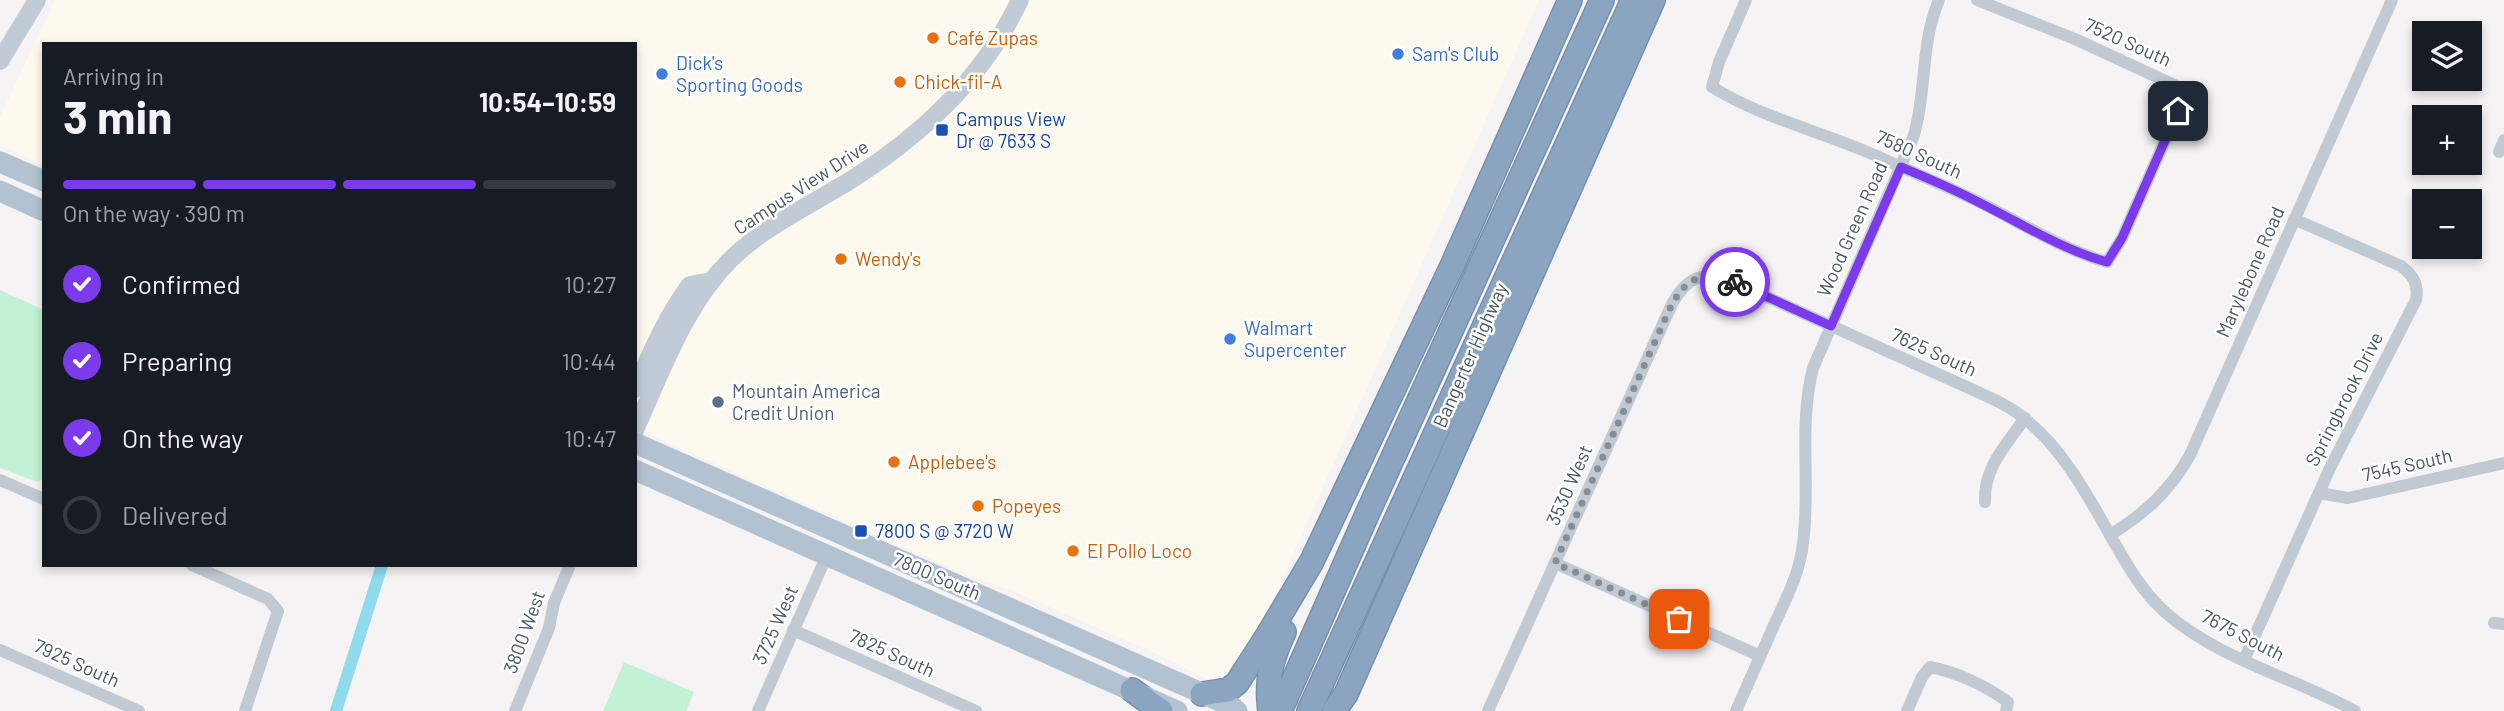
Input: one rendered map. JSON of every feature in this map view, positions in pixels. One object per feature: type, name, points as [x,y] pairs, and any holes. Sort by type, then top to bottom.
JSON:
[{"type":"highway","points":[[1270,711],[1270,666],[1312,561],[1430,313],[1570,0]]},
{"type":"highway","name":"Bangerter Highway","points":[[1280,711],[1369,509],[1602,0]]},
{"type":"highway","name":"Bangerter Highway","points":[[1308,711],[1633,0]]},
{"type":"highway","points":[[1342,705],[1653,0]]},
{"type":"highway","points":[[1202,694],[1228,690],[1237,683],[1312,561]]},
{"type":"highway","points":[[1132,690],[1161,711]]},
{"type":"main road","points":[[0,162],[42,180]]},
{"type":"main road","points":[[0,191],[42,210]]},
{"type":"main road","name":"7800 South","points":[[637,444],[1237,711]]},
{"type":"main road","name":"7800 South","points":[[637,471],[1177,711]]},
{"type":"street","points":[[3,54],[22,0]]},
{"type":"street","points":[[3,54],[37,0]]},
{"type":"street","name":"Campus View Drive","points":[[637,426],[675,341],[711,281],[732,258],[758,237],[878,162],[932,120],[980,67],[1020,0]]},
{"type":"street","name":"7580 South","points":[[1746,0],[1719,62],[1712,87],[1789,124],[1839,139],[1977,201],[2056,243],[2107,262]]},
{"type":"street","name":"Wood Green Road","points":[[1735,711],[1797,572],[1803,543],[1805,512],[1804,433],[1807,392],[1813,368],[1920,118],[1926,45],[1939,0]]},
{"type":"street","name":"7520 South","points":[[1977,0],[2075,39],[2185,90],[2122,238],[2107,262]]},
{"type":"street","name":"Marylebone Road","points":[[2110,535],[2147,510],[2166,492],[2180,473],[2392,0]]},
{"type":"street","name":"Springbrook Drive","points":[[2244,660],[2355,416],[2416,300],[2417,292],[2412,274],[2401,266],[2294,219]]},
{"type":"street","name":"7625 South","points":[[1692,279],[1704,276],[1720,277],[2000,402],[2025,418],[2047,439],[2071,470],[2110,535]]},
{"type":"street","name":"3530 West","points":[[1489,711],[1672,304],[1681,289],[1692,279]]},
{"type":"street","points":[[637,385],[664,324],[683,294],[690,285],[711,281]]},
{"type":"street","points":[[1985,502],[1984,487],[1989,469],[2025,418]]},
{"type":"street","name":"7545 South","points":[[2319,493],[2348,498],[2504,463]]},
{"type":"street","points":[[0,480],[42,498]]},
{"type":"street","name":"7675 South","points":[[2110,535],[2144,589],[2165,612],[2190,631],[2215,646],[2355,711]]},
{"type":"street","name":"3725 West","points":[[758,711],[827,555]]},
{"type":"street","points":[[1555,563],[1760,656]]},
{"type":"street","points":[[196,567],[268,599],[278,611],[245,711]]},
{"type":"street","name":"3800 West","points":[[515,711],[549,628],[554,603],[569,567]]},
{"type":"street","name":"7825 South","points":[[793,630],[976,711]]},
{"type":"street","name":"7925 South","points":[[0,650],[139,711]]},
{"type":"street","points":[[1907,711],[1922,677],[1930,667],[1944,670],[1996,693],[2008,702],[2006,711]]},
{"type":"shaded area","points":[[55,0],[1539,0],[1253,645],[1228,682],[1214,683],[1166,658],[1011,590],[966,575],[637,429],[637,42],[42,42],[42,165],[0,145],[0,117]]},
{"type":"green space","points":[[0,290],[42,309],[42,480],[37,482],[0,468]]},
{"type":"green space","points":[[624,662],[694,692],[686,711],[603,711]]},
{"type":"waterway","points":[[336,711],[381,567]]},
{"type":"way so far","points":[[1679,619],[1555,563],[1681,289],[1692,279],[1704,276],[1735,282]]},
{"type":"place","name":"Café Zupas","points":[[933,38]]},
{"type":"place","name":"Sam's Club","points":[[1398,54]]},
{"type":"place","name":"Dick's Sporting Goods","points":[[662,74]]},
{"type":"place","name":"Chick-fil-A","points":[[900,82]]},
{"type":"place","name":"Campus View Dr @ 7633 S","points":[[942,130]]},
{"type":"place","name":"Wendy's","points":[[841,259]]},
{"type":"place","name":"Walmart Supercenter","points":[[1230,339]]},
{"type":"place","name":"Mountain America Credit Union","points":[[718,402]]},
{"type":"place","name":"Applebee's","points":[[894,462]]},
{"type":"place","name":"Popeyes","points":[[978,506]]},
{"type":"place","name":"7800 S @ 3720 W","points":[[861,531]]},
{"type":"place","name":"El Pollo Loco","points":[[1073,551]]},
{"type":"route","points":[[1735,282],[1831,326],[1901,167],[1977,201],[2056,243],[2107,262],[2122,238],[2178,111]]}]
